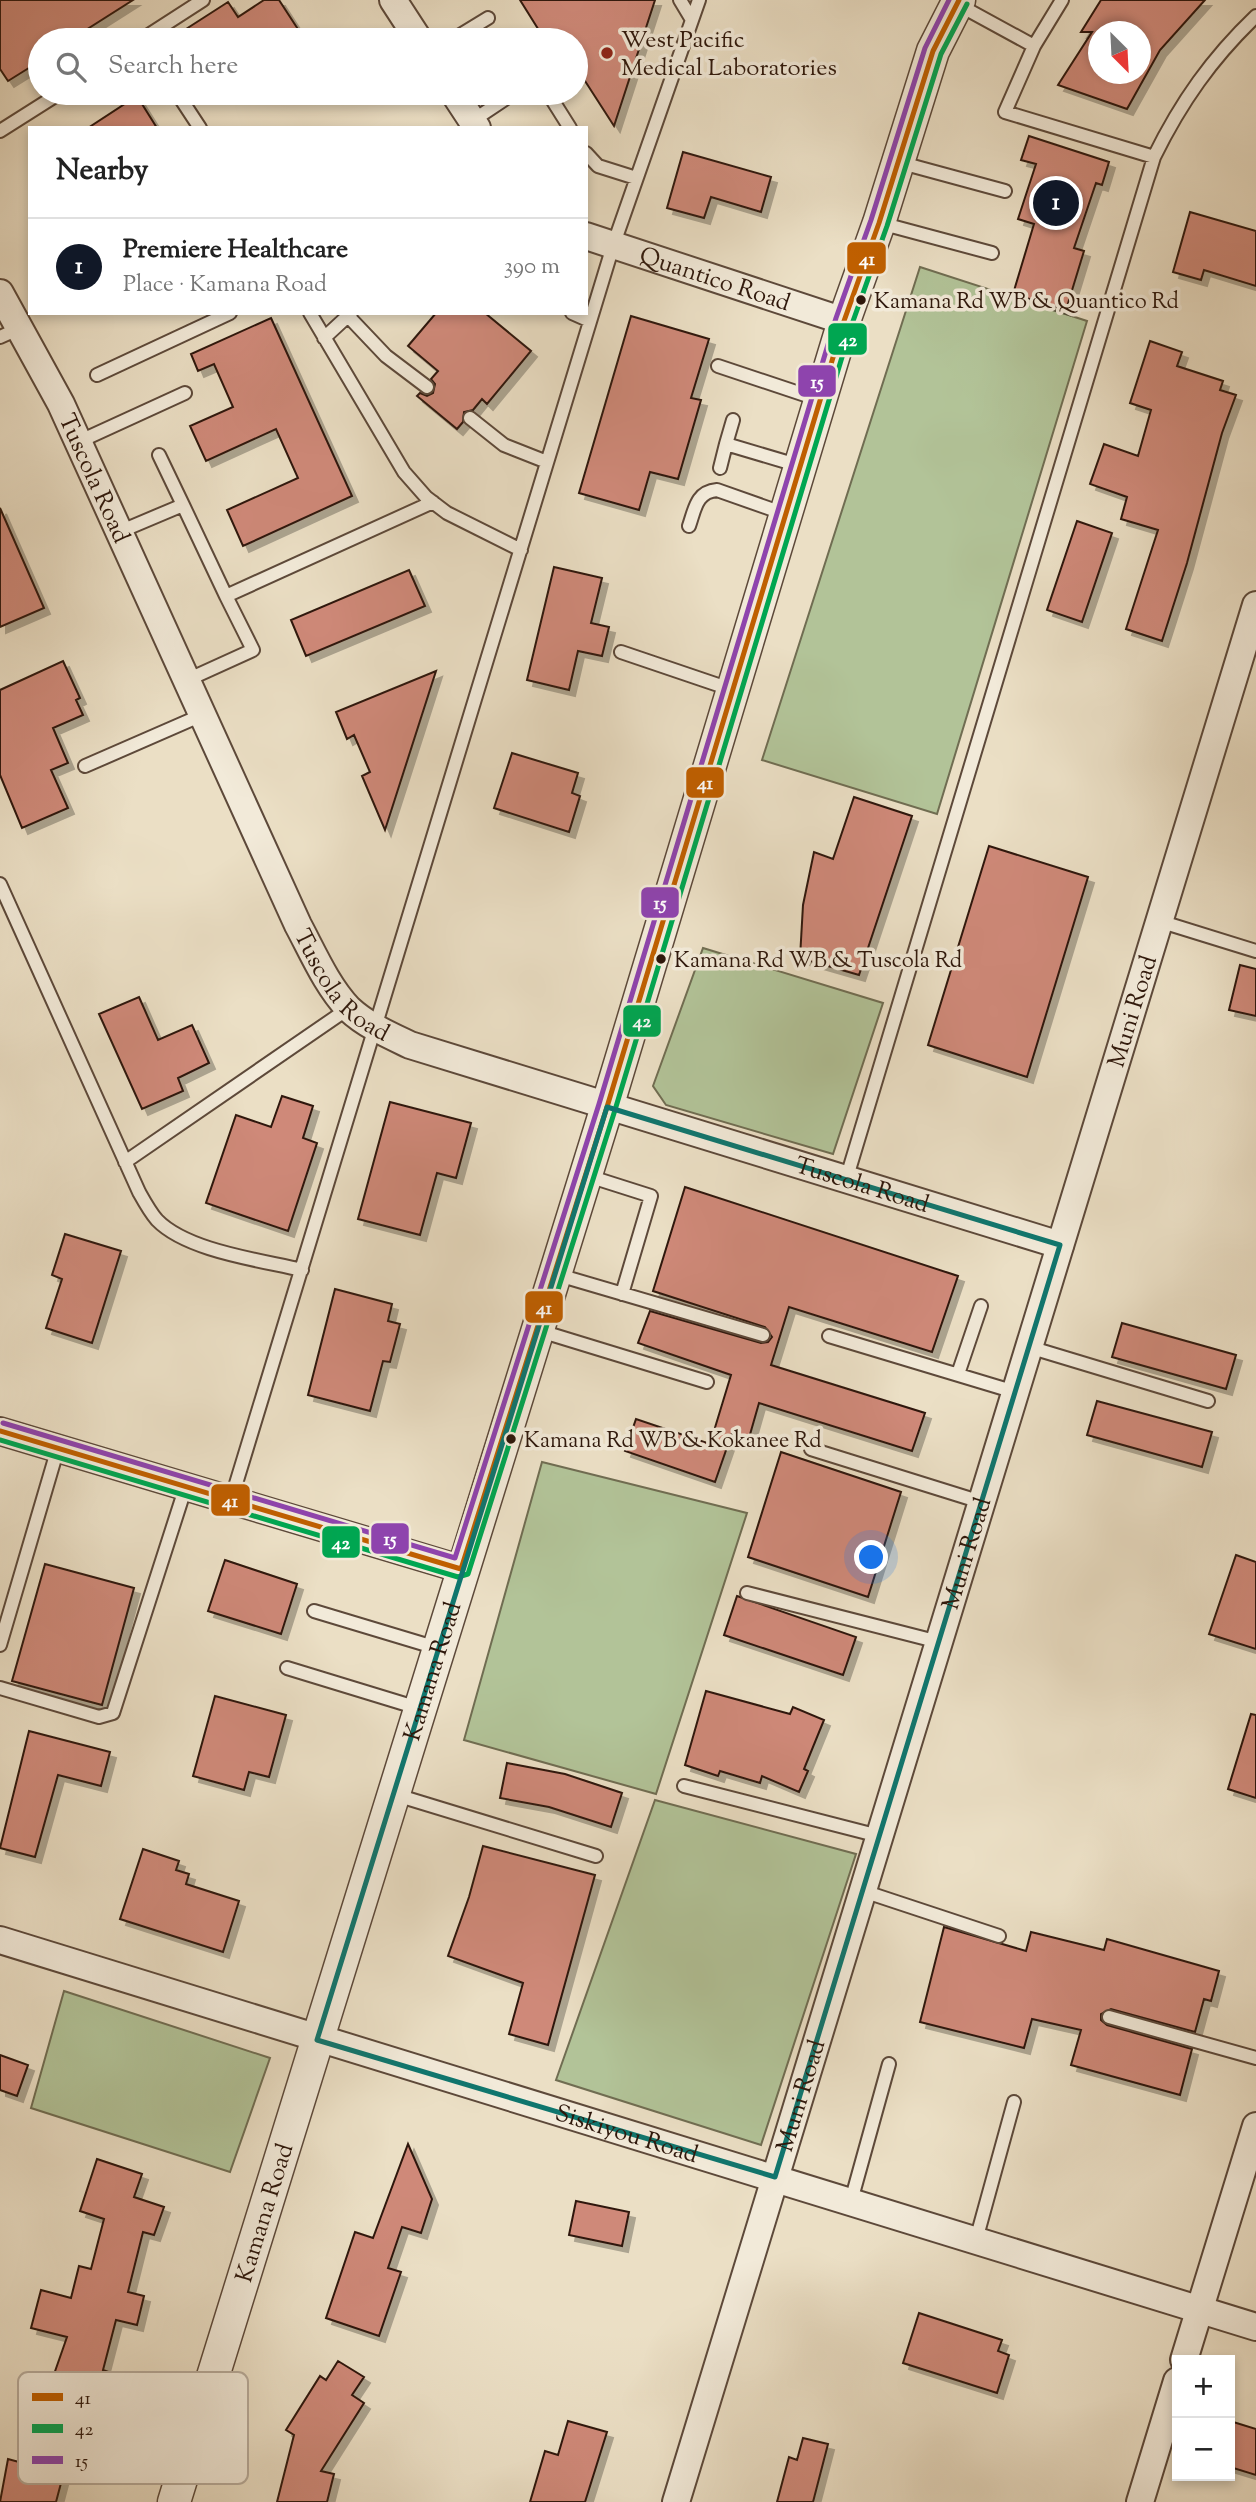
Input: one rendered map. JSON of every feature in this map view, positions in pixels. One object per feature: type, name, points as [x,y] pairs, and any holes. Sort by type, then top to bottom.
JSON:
[{"type":"street","points":[[393,0],[411,28]]},
{"type":"street","name":"Kamana Road","points":[[214,2372],[461,1569],[607,1107],[844,321],[880,223],[933,51],[958,2]]},
{"type":"street","points":[[462,105],[474,124]]},
{"type":"street","name":"Quantico Road","points":[[588,237],[844,321]]},
{"type":"street","name":"Tuscola Road","points":[[0,293],[10,333],[78,442],[298,925],[328,979],[349,1008],[376,1029],[410,1045],[1060,1245]]},
{"type":"street","name":"Muni Road","points":[[676,2502],[1256,605]]},
{"type":"street","points":[[0,1431],[461,1569]]},
{"type":"street","name":"Siskiyou Road","points":[[0,1940],[317,2040],[775,2177],[1256,2327]]},
{"type":"street","points":[[1186,2355],[1256,2126]]},
{"type":"street","points":[[1140,2502],[1172,2397]]},
{"type":"street","name":"Kamana Road","points":[[174,2502],[180,2484]]},
{"type":"lane","points":[[161,28],[203,0]]},
{"type":"lane","points":[[680,0],[692,20]]},
{"type":"lane","points":[[231,1500],[613,246],[699,0]]},
{"type":"lane","points":[[1062,0],[1034,46],[1005,113],[1154,157]]},
{"type":"lane","points":[[958,2],[1034,46]]},
{"type":"lane","points":[[846,1180],[1154,157],[1177,109],[1221,50],[1256,16]]},
{"type":"lane","points":[[472,28],[488,18]]},
{"type":"lane","points":[[0,131],[41,105]]},
{"type":"lane","points":[[185,105],[199,126]]},
{"type":"lane","points":[[474,124],[499,105]]},
{"type":"lane","points":[[556,105],[569,126]]},
{"type":"lane","points":[[588,155],[598,166],[636,177]]},
{"type":"lane","points":[[898,162],[1005,191]]},
{"type":"lane","points":[[880,223],[992,253]]},
{"type":"lane","points":[[97,375],[226,315]]},
{"type":"lane","points":[[311,315],[404,472],[447,513],[521,550]]},
{"type":"lane","points":[[324,338],[349,315]]},
{"type":"lane","points":[[351,315],[386,356],[427,387]]},
{"type":"lane","points":[[576,315],[590,321]]},
{"type":"lane","points":[[718,366],[820,400]]},
{"type":"lane","points":[[78,442],[185,393]]},
{"type":"lane","points":[[470,418],[504,445],[547,462]]},
{"type":"lane","points":[[720,468],[733,420]]},
{"type":"lane","points":[[726,444],[800,466]]},
{"type":"lane","points":[[159,455],[253,650],[187,680]]},
{"type":"lane","points":[[689,526],[699,498],[706,491],[717,490],[786,514]]},
{"type":"lane","points":[[226,596],[433,502]]},
{"type":"lane","points":[[120,532],[183,505]]},
{"type":"lane","points":[[621,652],[733,690]]},
{"type":"lane","points":[[85,766],[202,715]]},
{"type":"lane","points":[[0,884],[125,1162],[156,1219],[167,1228],[205,1246],[302,1270]]},
{"type":"lane","points":[[1160,921],[1256,951]]},
{"type":"lane","points":[[125,1162],[349,1008]]},
{"type":"lane","points":[[585,1175],[651,1196],[621,1294]]},
{"type":"lane","points":[[555,1274],[763,1335]]},
{"type":"lane","points":[[958,1374],[981,1306]]},
{"type":"lane","points":[[537,1330],[707,1382]]},
{"type":"lane","points":[[829,1336],[1015,1392]]},
{"type":"lane","points":[[1028,1348],[1208,1401]]},
{"type":"lane","points":[[0,1644],[58,1448]]},
{"type":"lane","points":[[811,1449],[981,1502]]},
{"type":"lane","points":[[0,1688],[99,1717],[113,1713],[186,1486]]},
{"type":"lane","points":[[747,1593],[939,1642]]},
{"type":"lane","points":[[314,1611],[437,1648]]},
{"type":"lane","points":[[287,1668],[419,1708]]},
{"type":"lane","points":[[684,1786],[879,1836]]},
{"type":"lane","points":[[393,1794],[596,1856]]},
{"type":"lane","points":[[863,1891],[999,1936]]},
{"type":"lane","points":[[1108,2017],[1256,2058]]},
{"type":"lane","points":[[851,2201],[889,2064]]},
{"type":"lane","points":[[976,2240],[1014,2102]]},
{"type":"highlighted area","points":[[607,1107],[1060,1245],[775,2177],[317,2040]]},
{"type":"green space","points":[[920,267],[1087,321],[937,814],[762,760]]},
{"type":"green space","points":[[703,948],[883,1003],[833,1154],[666,1105],[653,1086]]},
{"type":"green space","points":[[542,1462],[747,1513],[656,1794],[464,1740]]},
{"type":"green space","points":[[655,1800],[856,1854],[761,2145],[556,2080]]},
{"type":"green space","points":[[64,1991],[270,2058],[230,2172],[31,2108]]},
{"type":"building","points":[[0,0],[133,0],[89,28],[28,28],[28,68],[8,81],[0,69]]},
{"type":"building","points":[[264,0],[279,0],[297,28],[188,28],[228,2],[238,17]]},
{"type":"building","name":"West Pacific Medical Laboratories","points":[[520,0],[655,0],[614,126],[588,86],[588,28],[538,28]]},
{"type":"building","points":[[1101,0],[1205,0],[1160,50],[1151,66],[1151,21],[1088,21],[1088,32],[1081,32]]},
{"type":"building","points":[[1088,38],[1088,84],[1141,84],[1127,109],[1058,85]]},
{"type":"building","points":[[123,105],[143,105],[156,126],[91,126]]},
{"type":"building","points":[[1029,136],[1109,162],[1102,185],[1096,183],[1074,248],[1084,251],[1066,310],[1013,294],[1034,224],[1018,219],[1036,164],[1021,160]]},
{"type":"building","points":[[683,152],[771,177],[761,212],[711,197],[704,218],[667,208]]},
{"type":"building","points":[[1190,212],[1256,231],[1256,286],[1204,270],[1201,280],[1173,272]]},
{"type":"building","points":[[434,315],[487,315],[531,351],[487,404],[482,399],[473,410],[464,412],[463,422],[457,429],[417,396],[420,393],[427,396],[433,393],[435,384],[431,379],[438,371],[408,346]]},
{"type":"building","points":[[631,316],[709,339],[691,398],[701,400],[678,479],[650,472],[639,510],[579,493]]},
{"type":"building","points":[[271,318],[352,496],[243,546],[227,510],[298,478],[276,429],[206,461],[190,426],[233,407],[214,364],[198,371],[191,354]]},
{"type":"building","points":[[1150,341],[1182,352],[1177,366],[1223,381],[1220,390],[1236,395],[1222,433],[1187,563],[1162,641],[1126,629],[1158,530],[1121,519],[1127,497],[1090,484],[1104,444],[1138,456],[1151,410],[1130,403]]},
{"type":"building","points":[[0,508],[44,608],[0,627]]},
{"type":"building","points":[[1077,521],[1112,533],[1082,622],[1047,610]]},
{"type":"building","points":[[554,567],[602,578],[591,623],[609,627],[602,656],[578,651],[569,690],[527,680]]},
{"type":"building","points":[[409,570],[425,606],[306,656],[291,620]]},
{"type":"building","points":[[63,661],[80,698],[76,700],[83,715],[53,728],[68,763],[51,770],[68,808],[22,828],[0,775],[0,690]]},
{"type":"building","points":[[436,671],[385,830],[362,776],[370,772],[354,735],[347,739],[336,712]]},
{"type":"building","points":[[512,753],[578,773],[572,793],[580,796],[569,832],[494,808]]},
{"type":"building","points":[[854,797],[912,816],[859,975],[800,958],[803,905],[814,852],[833,859]]},
{"type":"building","points":[[989,846],[1088,877],[1027,1077],[928,1045]]},
{"type":"building","points":[[1240,965],[1256,969],[1256,1016],[1229,1010]]},
{"type":"building","points":[[139,997],[158,1040],[192,1025],[209,1063],[178,1078],[183,1091],[142,1109],[99,1014]]},
{"type":"building","points":[[282,1096],[313,1106],[303,1138],[317,1143],[288,1231],[206,1203],[236,1115],[271,1127]]},
{"type":"building","points":[[390,1102],[471,1123],[456,1178],[437,1173],[420,1235],[358,1219]]},
{"type":"building","points":[[685,1187],[958,1276],[932,1352],[789,1307],[771,1365],[925,1413],[912,1451],[759,1403],[749,1438],[732,1433],[715,1482],[625,1451],[636,1419],[710,1444],[731,1375],[638,1343],[650,1311],[761,1343],[768,1342],[772,1337],[765,1327],[653,1291]]},
{"type":"building","points":[[65,1234],[121,1251],[92,1343],[46,1328],[62,1279],[52,1275]]},
{"type":"building","points":[[335,1289],[392,1304],[388,1321],[400,1324],[390,1362],[383,1361],[370,1411],[308,1395]]},
{"type":"building","points":[[1122,1323],[1236,1355],[1226,1389],[1112,1357]]},
{"type":"building","points":[[1097,1401],[1212,1432],[1202,1467],[1087,1435]]},
{"type":"building","points":[[781,1452],[901,1492],[868,1597],[748,1557]]},
{"type":"building","points":[[1236,1555],[1256,1562],[1256,1649],[1209,1634]]},
{"type":"building","points":[[225,1560],[297,1584],[281,1634],[208,1611]]},
{"type":"building","points":[[45,1564],[134,1588],[102,1705],[12,1681]]},
{"type":"building","points":[[737,1596],[856,1637],[843,1675],[724,1635]]},
{"type":"building","points":[[706,1691],[790,1714],[793,1707],[824,1720],[804,1769],[808,1771],[799,1792],[762,1776],[760,1783],[720,1771],[718,1776],[685,1765]]},
{"type":"building","points":[[215,1696],[286,1715],[269,1777],[249,1772],[244,1790],[193,1776]]},
{"type":"building","points":[[1251,1714],[1256,1715],[1256,1798],[1228,1789]]},
{"type":"building","points":[[29,1731],[110,1752],[101,1786],[58,1775],[35,1857],[0,1848]]},
{"type":"building","points":[[507,1763],[565,1774],[622,1793],[611,1827],[549,1807],[500,1798]]},
{"type":"building","points":[[483,1846],[595,1875],[548,2045],[509,2034],[523,1983],[448,1956],[469,1897]]},
{"type":"building","points":[[143,1849],[179,1861],[176,1870],[189,1874],[186,1884],[239,1901],[223,1952],[120,1919]]},
{"type":"building","points":[[944,1927],[1026,1951],[1031,1932],[1104,1950],[1107,1939],[1219,1971],[1211,2001],[1204,1999],[1195,2032],[1111,2009],[1101,2014],[1101,2020],[1107,2025],[1192,2049],[1180,2095],[1071,2065],[1081,2030],[1032,2019],[1024,2048],[920,2022]]},
{"type":"building","points":[[0,2055],[28,2065],[17,2096],[0,2090]]},
{"type":"building","points":[[408,2144],[432,2199],[421,2233],[402,2227],[388,2268],[401,2272],[379,2336],[326,2318],[355,2232],[373,2238]]},
{"type":"building","points":[[97,2159],[142,2174],[134,2197],[164,2207],[154,2235],[143,2232],[128,2292],[144,2296],[137,2325],[116,2320],[103,2370],[109,2372],[55,2372],[67,2337],[31,2328],[41,2290],[71,2298],[79,2266],[91,2269],[104,2219],[80,2211]]},
{"type":"building","points":[[576,2201],[629,2212],[622,2246],[569,2235]]},
{"type":"building","points":[[919,2313],[1002,2340],[998,2351],[1009,2355],[997,2393],[903,2363]]},
{"type":"building","points":[[338,2361],[364,2377],[352,2395],[364,2403],[321,2471],[334,2474],[327,2502],[277,2502],[294,2435],[286,2430],[320,2376],[326,2380]]},
{"type":"building","points":[[568,2421],[607,2432],[585,2502],[530,2502],[545,2451],[558,2455]]},
{"type":"building","points":[[1235,2423],[1256,2429],[1256,2475],[1235,2469]]},
{"type":"building","points":[[803,2438],[828,2444],[813,2502],[777,2502],[789,2457],[797,2460]]},
{"type":"building","points":[[8,2459],[18,2462],[18,2484],[61,2484],[56,2502],[0,2502]]},
{"type":"transit line","name":"15","points":[[3,1423],[455,1558],[599,1104],[836,318],[871,220],[925,48],[949,0]]},
{"type":"transit line","name":"41","points":[[461,1569],[607,1107],[844,321],[879,223],[933,51],[959,0]]},
{"type":"transit line","name":"42","points":[[0,1440],[458,1577],[468,1574],[615,1110],[852,324],[887,226],[941,54],[967,4]]},
{"type":"transit line","name":"41","points":[[0,1431],[461,1569]]},
{"type":"place","name":"West Pacific Medical Laboratories","points":[[607,53]]},
{"type":"place","name":"Premiere Healthcare","points":[[1056,203]]},
{"type":"place","name":"Kamana Rd WB & Quantico Rd","points":[[861,300]]},
{"type":"place","name":"Kamana Rd WB & Tuscola Rd","points":[[661,959]]},
{"type":"place","name":"Kamana Rd WB & Kokanee Rd","points":[[511,1439]]}]
